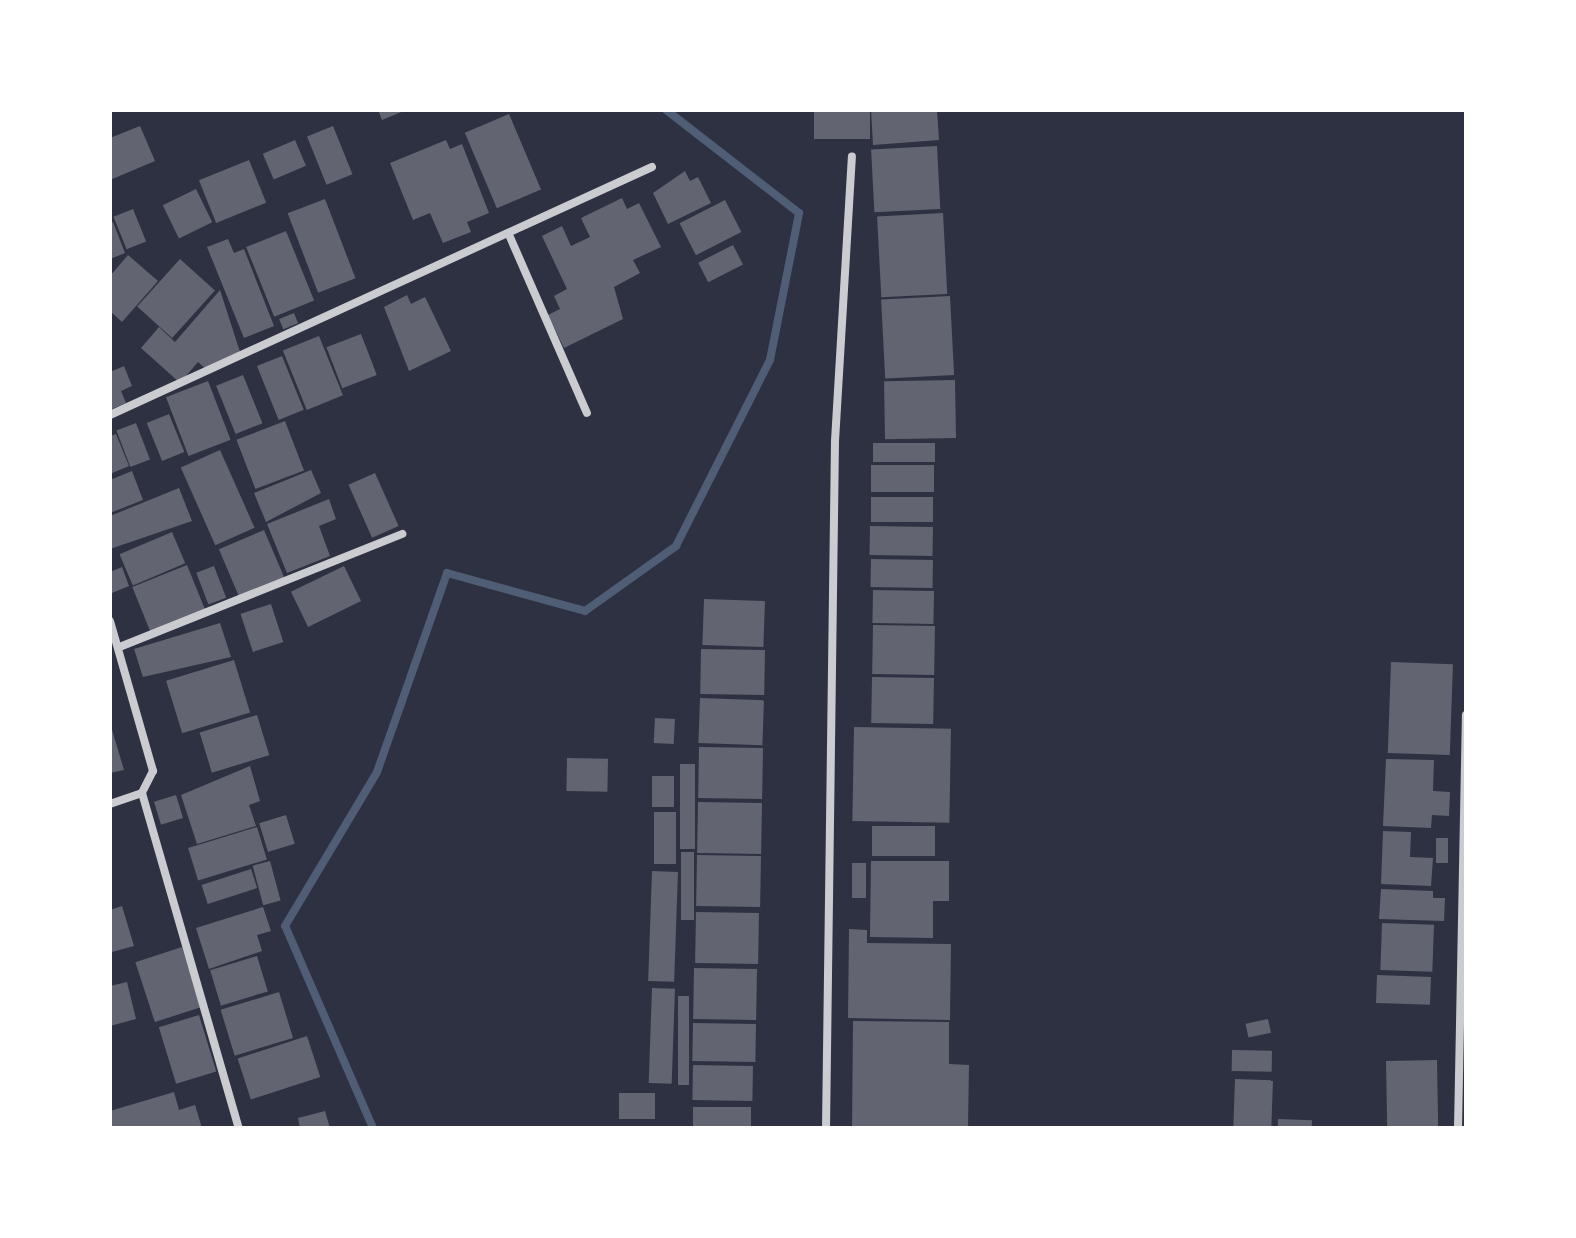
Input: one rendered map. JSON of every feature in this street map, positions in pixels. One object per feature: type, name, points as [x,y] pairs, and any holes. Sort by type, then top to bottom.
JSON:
[{"type":"street","points":[[826,1128],[835,441],[852,157]]},
{"type":"street","points":[[110,415],[510,237],[652,167]]},
{"type":"street","points":[[510,237],[587,413]]},
{"type":"street","points":[[122,646],[402,534]]},
{"type":"street","points":[[110,621],[122,646],[153,771],[142,793],[239,1128]]},
{"type":"street","points":[[1458,1128],[1466,715]]},
{"type":"street","points":[[110,804],[142,793]]},
{"type":"building","points":[[378,110],[406,110],[382,120]]},
{"type":"building","points":[[814,110],[870,110],[870,139],[814,139]]},
{"type":"building","points":[[871,110],[937,110],[939,140],[873,145]]},
{"type":"building","points":[[509,114],[541,189],[497,208],[465,133]]},
{"type":"building","points":[[140,126],[155,161],[110,180],[110,138]]},
{"type":"building","points":[[333,126],[352,174],[327,185],[307,136]]},
{"type":"building","points":[[295,140],[306,166],[274,179],[263,154]]},
{"type":"building","points":[[446,140],[450,149],[462,144],[489,213],[467,222],[471,232],[443,243],[430,213],[413,220],[390,163]]},
{"type":"building","points":[[937,146],[940,209],[874,212],[871,149]]},
{"type":"building","points":[[249,160],[266,203],[216,223],[199,180]]},
{"type":"building","points":[[685,171],[690,181],[698,177],[711,203],[668,224],[653,193]]},
{"type":"building","points":[[196,189],[212,222],[179,238],[163,205]]},
{"type":"building","points":[[622,198],[627,209],[639,203],[661,247],[633,260],[640,273],[614,287],[623,319],[564,348],[548,315],[560,309],[554,296],[567,289],[542,236],[562,226],[571,246],[590,237],[581,218]]},
{"type":"building","points":[[325,199],[355,278],[318,293],[288,213]]},
{"type":"building","points":[[725,200],[741,232],[696,255],[680,223]]},
{"type":"building","points":[[133,209],[146,241],[127,249],[114,217]]},
{"type":"building","points":[[943,213],[947,294],[881,297],[877,216]]},
{"type":"building","points":[[113,222],[125,253],[110,259],[110,223]]},
{"type":"building","points":[[286,231],[314,301],[274,317],[246,247]]},
{"type":"building","points":[[228,239],[234,253],[244,249],[274,326],[244,338],[207,247]]},
{"type":"building","points":[[733,245],[743,265],[708,282],[698,263]]},
{"type":"building","points":[[128,255],[158,281],[122,322],[110,311],[110,276]]},
{"type":"building","points":[[180,259],[215,290],[172,338],[137,307]]},
{"type":"building","points":[[220,290],[241,355],[207,370],[198,362],[180,383],[141,348],[159,327],[175,342]]},
{"type":"building","points":[[407,295],[411,304],[425,297],[451,351],[409,371],[384,307]]},
{"type":"building","points":[[950,296],[954,375],[885,379],[881,300]]},
{"type":"building","points":[[294,313],[298,323],[283,329],[279,319]]},
{"type":"building","points":[[361,334],[377,375],[342,388],[326,347]]},
{"type":"building","points":[[319,336],[343,395],[307,410],[283,351]]},
{"type":"building","points":[[282,356],[304,410],[279,420],[257,366]]},
{"type":"building","points":[[124,366],[132,386],[121,391],[126,403],[110,410],[110,372]]},
{"type":"building","points":[[243,375],[262,423],[236,434],[216,386]]},
{"type":"building","points":[[955,380],[956,438],[885,439],[884,381]]},
{"type":"building","points":[[208,381],[231,440],[189,456],[166,397]]},
{"type":"building","points":[[169,414],[184,452],[162,461],[147,423]]},
{"type":"building","points":[[285,421],[304,470],[255,489],[236,440]]},
{"type":"building","points":[[136,423],[150,459],[130,467],[116,431]]},
{"type":"building","points":[[116,434],[129,466],[110,474],[110,436]]},
{"type":"building","points":[[873,443],[935,443],[935,462],[873,462]]},
{"type":"building","points":[[220,450],[255,528],[215,545],[181,467]]},
{"type":"building","points":[[871,465],[934,465],[934,492],[871,492]]},
{"type":"building","points":[[311,470],[321,493],[266,522],[254,493]]},
{"type":"building","points":[[132,471],[143,500],[110,513],[110,480]]},
{"type":"building","points":[[375,473],[399,526],[372,538],[349,485]]},
{"type":"building","points":[[179,488],[192,521],[110,549],[110,516]]},
{"type":"building","points":[[871,497],[933,497],[933,522],[871,522]]},
{"type":"building","points":[[329,499],[336,519],[319,526],[330,556],[287,573],[267,524]]},
{"type":"building","points":[[870,526],[933,527],[932,556],[869,555]]},
{"type":"building","points":[[264,530],[284,578],[239,597],[219,549]]},
{"type":"building","points":[[172,532],[185,563],[133,586],[120,554]]},
{"type":"building","points":[[871,559],[933,560],[933,588],[871,587]]},
{"type":"building","points":[[187,565],[205,610],[150,632],[132,587]]},
{"type":"building","points":[[214,566],[226,598],[208,605],[196,573]]},
{"type":"building","points":[[344,566],[361,601],[308,627],[291,592]]},
{"type":"building","points":[[122,567],[129,586],[112,593],[110,572]]},
{"type":"building","points":[[873,590],[934,591],[933,624],[872,623]]},
{"type":"building","points":[[704,599],[765,601],[763,647],[702,645]]},
{"type":"building","points":[[271,604],[283,642],[253,652],[241,614]]},
{"type":"building","points":[[220,623],[231,657],[143,677],[134,649]]},
{"type":"building","points":[[873,625],[935,626],[934,675],[872,674]]},
{"type":"building","points":[[701,649],[765,650],[764,695],[700,694]]},
{"type":"building","points":[[234,660],[250,713],[182,733],[166,681]]},
{"type":"building","points":[[1391,662],[1453,664],[1450,755],[1388,753]]},
{"type":"building","points":[[872,677],[934,678],[933,724],[871,723]]},
{"type":"building","points":[[700,698],[764,700],[762,745],[698,743]]},
{"type":"building","points":[[257,715],[269,755],[212,773],[200,733]]},
{"type":"building","points":[[655,718],[675,719],[674,744],[654,743]]},
{"type":"building","points":[[110,723],[124,770],[110,773]]},
{"type":"building","points":[[854,727],[951,729],[949,823],[852,821]]},
{"type":"building","points":[[699,747],[763,748],[762,799],[698,798]]},
{"type":"building","points":[[567,758],[608,759],[607,792],[566,791]]},
{"type":"building","points":[[1386,759],[1434,760],[1433,791],[1450,792],[1449,816],[1432,815],[1431,828],[1383,826]]},
{"type":"building","points":[[680,764],[695,764],[695,849],[680,849]]},
{"type":"building","points":[[250,766],[260,801],[249,805],[256,826],[197,844],[181,795]]},
{"type":"building","points":[[652,776],[674,776],[674,807],[652,807]]},
{"type":"building","points":[[176,795],[183,818],[161,825],[154,802]]},
{"type":"building","points":[[698,802],[762,803],[761,854],[697,853]]},
{"type":"building","points":[[654,812],[676,812],[676,864],[654,864]]},
{"type":"building","points":[[286,815],[295,844],[268,852],[259,823]]},
{"type":"building","points":[[872,826],[935,826],[935,856],[872,856]]},
{"type":"building","points":[[257,827],[267,860],[198,881],[188,848]]},
{"type":"building","points":[[1383,831],[1411,832],[1410,857],[1433,858],[1431,886],[1381,884]]},
{"type":"building","points":[[1436,838],[1448,838],[1448,863],[1436,863]]},
{"type":"building","points":[[681,852],[694,852],[694,920],[681,920]]},
{"type":"building","points":[[697,855],[761,856],[760,907],[696,906]]},
{"type":"building","points":[[270,861],[281,901],[263,905],[253,866]]},
{"type":"building","points":[[871,861],[949,861],[949,901],[933,901],[933,938],[870,937]]},
{"type":"building","points":[[852,863],[866,863],[866,898],[852,898]]},
{"type":"building","points":[[251,869],[257,888],[208,904],[202,885]]},
{"type":"building","points":[[652,871],[678,872],[674,982],[648,981]]},
{"type":"building","points":[[1381,889],[1433,891],[1433,898],[1445,898],[1444,921],[1379,919]]},
{"type":"building","points":[[122,906],[134,946],[112,952],[110,910]]},
{"type":"building","points":[[263,907],[271,931],[257,935],[262,951],[209,969],[196,928]]},
{"type":"building","points":[[696,912],[759,913],[758,964],[695,963]]},
{"type":"building","points":[[1382,923],[1434,925],[1432,972],[1380,970]]},
{"type":"building","points":[[849,929],[867,930],[867,943],[951,944],[950,1020],[848,1018]]},
{"type":"building","points":[[182,947],[201,1007],[155,1022],[135,962]]},
{"type":"building","points":[[257,956],[268,991],[221,1006],[210,970]]},
{"type":"building","points":[[694,968],[757,969],[756,1020],[693,1019]]},
{"type":"building","points":[[1377,975],[1431,977],[1430,1005],[1376,1003]]},
{"type":"building","points":[[127,982],[136,1019],[110,1026],[110,986]]},
{"type":"building","points":[[652,988],[675,989],[672,1084],[649,1083]]},
{"type":"building","points":[[279,992],[293,1038],[235,1056],[221,1010]]},
{"type":"building","points":[[678,996],[689,996],[689,1085],[678,1085]]},
{"type":"building","points":[[199,1015],[216,1071],[176,1084],[159,1027]]},
{"type":"building","points":[[1268,1019],[1271,1033],[1248,1037],[1246,1024]]},
{"type":"building","points":[[853,1021],[949,1022],[949,1064],[969,1065],[968,1128],[852,1128]]},
{"type":"building","points":[[693,1023],[756,1024],[755,1062],[692,1061]]},
{"type":"building","points":[[307,1036],[320,1077],[251,1099],[238,1059]]},
{"type":"building","points":[[1232,1050],[1272,1051],[1272,1072],[1232,1071]]},
{"type":"building","points":[[1437,1060],[1438,1128],[1387,1128],[1386,1061]]},
{"type":"building","points":[[693,1065],[753,1066],[752,1101],[692,1100]]},
{"type":"building","points":[[1235,1079],[1273,1080],[1271,1128],[1233,1128]]},
{"type":"building","points":[[174,1092],[179,1110],[195,1105],[202,1128],[110,1128],[110,1111]]},
{"type":"building","points":[[619,1093],[655,1093],[655,1119],[619,1119]]},
{"type":"building","points":[[693,1107],[751,1107],[751,1128],[693,1128]]},
{"type":"building","points":[[325,1111],[330,1128],[300,1128],[298,1118]]},
{"type":"building","points":[[1278,1119],[1312,1120],[1312,1128],[1278,1128]]},
{"type":"waterway","points":[[373,1128],[285,926],[377,772],[447,573],[585,611],[676,546],[770,360],[799,213],[666,110]]}]
